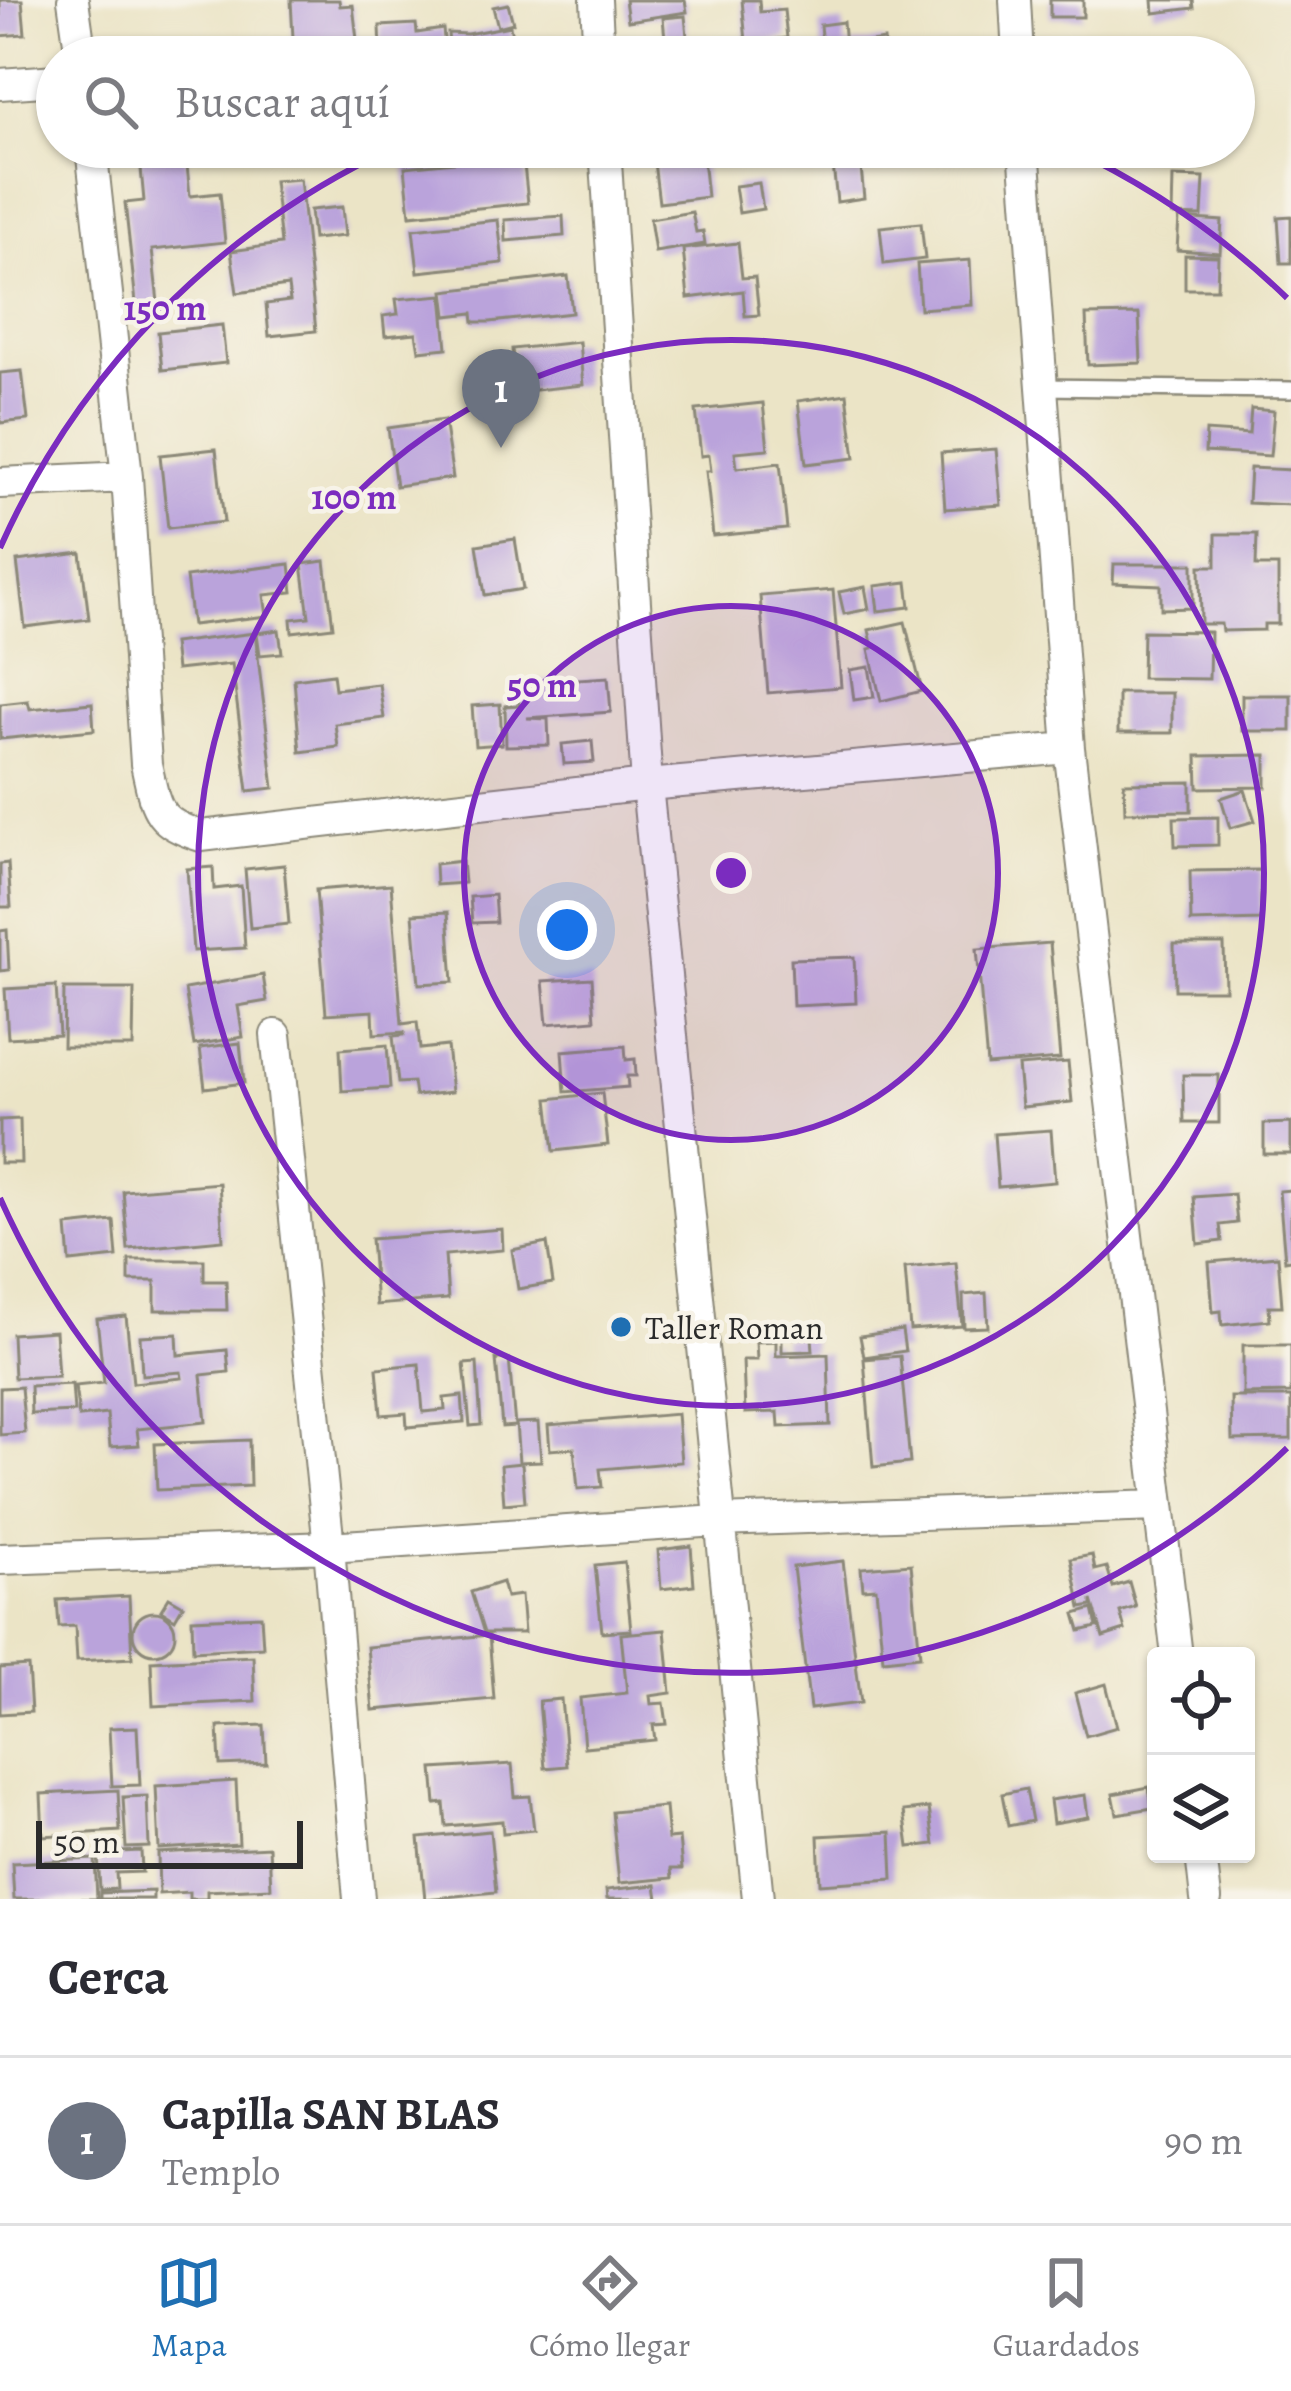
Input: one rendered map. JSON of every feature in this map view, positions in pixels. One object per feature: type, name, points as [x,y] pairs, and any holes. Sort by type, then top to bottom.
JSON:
[{"type":"street","points":[[73,0],[78,36]]},
{"type":"street","points":[[596,0],[598,36]]},
{"type":"street","points":[[1015,0],[1017,36]]},
{"type":"street","points":[[0,83],[36,81]]},
{"type":"street","points":[[93,168],[127,477],[146,764],[154,802],[171,826],[201,836],[647,785],[1069,748]]},
{"type":"street","points":[[606,168],[647,785],[758,1899]]},
{"type":"street","points":[[1025,168],[1069,748],[1176,1647]]},
{"type":"street","points":[[0,483],[127,477]]},
{"type":"street","points":[[276,1035],[329,1547],[359,1899]]},
{"type":"street","points":[[0,1559],[329,1547],[718,1521],[1159,1506]]},
{"type":"street","points":[[1202,1863],[1206,1899]]},
{"type":"lane","points":[[1039,387],[1291,390]]},
{"type":"building","points":[[0,0],[22,0],[25,34],[0,36]]},
{"type":"building","points":[[291,0],[339,0],[340,6],[353,5],[357,36],[293,36]]},
{"type":"building","points":[[625,0],[685,0],[687,12],[628,21]]},
{"type":"building","points":[[742,0],[759,0],[760,12],[784,10],[787,36],[745,36]]},
{"type":"building","points":[[1050,0],[1083,0],[1083,17],[1050,17]]},
{"type":"building","points":[[1153,0],[1193,0],[1194,8],[1154,13]]},
{"type":"building","points":[[508,4],[513,23],[498,27],[493,7]]},
{"type":"building","points":[[685,16],[687,36],[665,36],[663,18]]},
{"type":"building","points":[[843,22],[844,36],[821,36],[820,25]]},
{"type":"building","points":[[416,24],[417,33],[443,29],[444,36],[380,36],[380,26]]},
{"type":"building","points":[[510,26],[512,36],[448,36],[448,33]]},
{"type":"building","points":[[141,168],[187,168],[190,196],[220,193],[225,242],[152,250],[160,320],[138,321],[125,203],[144,201]]},
{"type":"building","points":[[405,168],[524,168],[528,203],[410,215]]},
{"type":"building","points":[[655,168],[704,168],[707,197],[659,203]]},
{"type":"building","points":[[833,168],[861,168],[864,198],[837,202]]},
{"type":"building","points":[[1173,177],[1204,178],[1202,216],[1172,215]]},
{"type":"building","points":[[300,179],[316,331],[269,336],[266,304],[290,301],[288,286],[237,293],[231,251],[281,244],[274,181]]},
{"type":"building","points":[[759,183],[763,209],[739,213],[735,186]]},
{"type":"building","points":[[342,207],[345,236],[313,239],[310,210]]},
{"type":"building","points":[[692,212],[696,232],[703,231],[705,244],[655,252],[650,219]]},
{"type":"building","points":[[563,216],[564,236],[506,241],[505,220]]},
{"type":"building","points":[[1291,216],[1291,263],[1281,263],[1278,217]]},
{"type":"building","points":[[1179,218],[1222,221],[1220,253],[1177,250]]},
{"type":"building","points":[[498,220],[503,263],[418,272],[413,229]]},
{"type":"building","points":[[921,223],[925,259],[884,264],[880,227]]},
{"type":"building","points":[[738,243],[742,278],[755,277],[759,315],[745,316],[743,291],[688,298],[683,249]]},
{"type":"building","points":[[1185,255],[1218,256],[1217,289],[1185,289]]},
{"type":"building","points":[[970,260],[972,305],[920,309],[917,264]]},
{"type":"building","points":[[568,276],[572,313],[490,322],[474,322],[473,313],[447,316],[444,291]]},
{"type":"building","points":[[442,295],[447,348],[419,351],[416,333],[385,336],[383,316],[398,314],[396,299]]},
{"type":"building","points":[[1139,314],[1141,363],[1088,365],[1086,315]]},
{"type":"building","points":[[222,325],[226,363],[162,370],[158,332]]},
{"type":"building","points":[[579,342],[583,385],[516,392],[512,349]]},
{"type":"building","points":[[22,371],[28,420],[0,423],[0,373]]},
{"type":"building","points":[[847,394],[855,458],[806,464],[798,401]]},
{"type":"building","points":[[763,403],[768,449],[735,452],[737,468],[780,463],[787,529],[713,536],[706,471],[711,471],[709,455],[701,456],[696,410]]},
{"type":"building","points":[[1251,409],[1274,411],[1270,456],[1205,452],[1206,431],[1249,434]]},
{"type":"building","points":[[444,420],[453,478],[396,486],[388,428]]},
{"type":"building","points":[[216,449],[224,522],[168,528],[160,455]]},
{"type":"building","points":[[996,449],[1001,505],[945,509],[941,453]]},
{"type":"building","points":[[1250,468],[1291,470],[1291,505],[1248,503]]},
{"type":"building","points":[[1216,534],[1257,534],[1256,566],[1278,566],[1278,624],[1264,624],[1264,630],[1222,631],[1221,624],[1201,624],[1200,566],[1216,566]]},
{"type":"building","points":[[515,539],[523,589],[485,595],[477,545]]},
{"type":"building","points":[[81,553],[89,619],[25,627],[17,561]]},
{"type":"building","points":[[325,561],[333,627],[292,632],[291,619],[309,617],[302,564]]},
{"type":"building","points":[[290,564],[293,592],[264,595],[267,616],[192,625],[186,577]]},
{"type":"building","points":[[1114,564],[1193,564],[1193,608],[1161,609],[1161,585],[1113,583]]},
{"type":"building","points":[[907,582],[910,607],[878,611],[875,586]]},
{"type":"building","points":[[865,587],[869,609],[844,614],[839,592]]},
{"type":"building","points":[[833,590],[841,687],[768,693],[760,596]]},
{"type":"building","points":[[905,622],[922,691],[881,701],[869,630]]},
{"type":"building","points":[[279,630],[282,653],[260,655],[257,633]]},
{"type":"building","points":[[1143,631],[1210,632],[1209,679],[1142,678]]},
{"type":"building","points":[[255,633],[274,788],[248,791],[232,664],[176,670],[173,643]]},
{"type":"building","points":[[869,667],[874,697],[854,700],[850,670]]},
{"type":"building","points":[[333,674],[335,689],[379,684],[384,718],[335,724],[338,747],[300,752],[294,679]]},
{"type":"building","points":[[608,677],[611,712],[527,718],[548,719],[549,745],[506,746],[505,706],[519,705],[517,683]]},
{"type":"building","points":[[1118,693],[1172,693],[1172,733],[1118,733]]},
{"type":"building","points":[[1242,695],[1291,695],[1291,731],[1242,731]]},
{"type":"building","points":[[28,701],[30,709],[92,703],[94,730],[0,739],[0,704]]},
{"type":"building","points":[[500,704],[502,744],[475,746],[472,706]]},
{"type":"building","points":[[592,741],[594,762],[564,764],[562,744]]},
{"type":"building","points":[[1266,755],[1266,787],[1198,788],[1197,756]]},
{"type":"building","points":[[1191,782],[1191,811],[1125,812],[1124,783]]},
{"type":"building","points":[[1245,790],[1255,821],[1230,828],[1221,798]]},
{"type":"building","points":[[1218,817],[1218,845],[1175,846],[1174,818]]},
{"type":"building","points":[[462,861],[464,883],[436,885],[435,864]]},
{"type":"building","points":[[8,863],[11,907],[0,907],[0,864]]},
{"type":"building","points":[[284,865],[289,924],[250,928],[245,869]]},
{"type":"building","points":[[213,867],[214,889],[241,886],[245,948],[193,951],[187,869]]},
{"type":"building","points":[[1261,870],[1261,920],[1191,922],[1190,871]]},
{"type":"building","points":[[391,884],[402,1024],[417,1022],[420,1049],[447,1046],[452,1092],[415,1096],[413,1082],[398,1083],[393,1036],[404,1032],[374,1034],[373,1011],[326,1014],[316,890]]},
{"type":"building","points":[[494,895],[496,922],[472,923],[470,897]]},
{"type":"building","points":[[448,912],[453,982],[419,984],[413,914]]},
{"type":"building","points":[[7,930],[9,970],[0,971],[0,931]]},
{"type":"building","points":[[1050,943],[1060,1059],[987,1065],[977,949]]},
{"type":"building","points":[[1174,944],[1224,944],[1225,990],[1175,990]]},
{"type":"building","points":[[854,957],[856,1003],[793,1006],[791,959]]},
{"type":"building","points":[[263,975],[267,1001],[238,1006],[243,1037],[194,1045],[185,989]]},
{"type":"building","points":[[592,978],[595,1020],[547,1024],[543,981]]},
{"type":"building","points":[[56,986],[59,1035],[8,1038],[5,989]]},
{"type":"building","points":[[64,989],[134,989],[133,1047],[63,1047]]},
{"type":"building","points":[[240,1043],[244,1083],[205,1088],[200,1048]]},
{"type":"building","points":[[387,1045],[390,1088],[342,1091],[340,1049]]},
{"type":"building","points":[[625,1046],[626,1060],[635,1059],[636,1076],[627,1076],[628,1087],[565,1092],[562,1051]]},
{"type":"building","points":[[1068,1062],[1072,1102],[1022,1107],[1018,1066]]},
{"type":"building","points":[[1183,1075],[1219,1075],[1219,1123],[1184,1123]]},
{"type":"building","points":[[602,1093],[608,1145],[554,1151],[548,1099]]},
{"type":"building","points":[[20,1119],[21,1163],[0,1163],[0,1120]]},
{"type":"building","points":[[1291,1123],[1291,1154],[1264,1154],[1264,1124]]},
{"type":"building","points":[[1051,1130],[1055,1182],[998,1187],[994,1134]]},
{"type":"building","points":[[219,1183],[223,1240],[128,1249],[123,1191]]},
{"type":"building","points":[[1291,1190],[1291,1260],[1285,1261],[1279,1191]]},
{"type":"building","points":[[1234,1194],[1237,1223],[1220,1225],[1222,1241],[1198,1244],[1194,1197]]},
{"type":"building","points":[[114,1221],[117,1257],[70,1262],[67,1226]]},
{"type":"building","points":[[502,1229],[503,1250],[445,1255],[448,1299],[376,1305],[371,1239]]},
{"type":"building","points":[[547,1243],[553,1283],[518,1289],[512,1250]]},
{"type":"building","points":[[1278,1256],[1282,1306],[1269,1306],[1270,1320],[1222,1325],[1221,1311],[1213,1312],[1209,1262]]},
{"type":"building","points":[[129,1260],[204,1260],[204,1281],[226,1281],[227,1310],[155,1310],[155,1281],[129,1281]]},
{"type":"building","points":[[956,1263],[962,1326],[910,1330],[905,1268]]},
{"type":"building","points":[[986,1293],[988,1327],[964,1328],[963,1295]]},
{"type":"building","points":[[126,1316],[133,1383],[182,1378],[181,1372],[142,1375],[140,1336],[177,1334],[178,1355],[227,1350],[229,1372],[201,1375],[206,1422],[137,1429],[139,1445],[110,1447],[107,1414],[79,1417],[75,1386],[104,1383],[97,1319]]},
{"type":"building","points":[[902,1330],[905,1351],[864,1357],[860,1336]]},
{"type":"building","points":[[55,1331],[58,1376],[14,1378],[12,1334]]},
{"type":"building","points":[[812,1337],[813,1351],[782,1352],[782,1338]]},
{"type":"building","points":[[776,1341],[776,1356],[828,1354],[830,1425],[779,1427],[778,1412],[745,1413],[743,1360],[757,1360],[756,1342]]},
{"type":"building","points":[[1243,1345],[1291,1345],[1291,1393],[1243,1394]]},
{"type":"building","points":[[900,1356],[910,1463],[873,1467],[864,1359]]},
{"type":"building","points":[[496,1359],[509,1359],[515,1426],[502,1427]]},
{"type":"building","points":[[477,1363],[481,1425],[470,1426],[464,1364]]},
{"type":"building","points":[[419,1364],[423,1412],[445,1410],[444,1398],[462,1396],[464,1422],[407,1427],[406,1413],[381,1415],[377,1368]]},
{"type":"building","points":[[72,1384],[74,1412],[31,1414],[30,1386]]},
{"type":"building","points":[[21,1387],[25,1433],[0,1435],[0,1388]]},
{"type":"building","points":[[1231,1397],[1291,1397],[1291,1439],[1232,1440]]},
{"type":"building","points":[[677,1414],[681,1462],[600,1469],[602,1487],[578,1489],[574,1448],[550,1450],[548,1425]]},
{"type":"building","points":[[538,1422],[541,1461],[519,1462],[516,1423]]},
{"type":"building","points":[[249,1440],[250,1486],[157,1490],[155,1444]]},
{"type":"building","points":[[522,1463],[525,1502],[504,1504],[501,1465]]},
{"type":"building","points":[[691,1546],[694,1585],[661,1589],[658,1550]]},
{"type":"building","points":[[1092,1555],[1095,1570],[1107,1567],[1113,1587],[1129,1582],[1136,1607],[1120,1612],[1125,1630],[1103,1637],[1092,1600],[1092,1606],[1081,1608],[1071,1559]]},
{"type":"building","points":[[843,1561],[861,1703],[810,1709],[793,1567]]},
{"type":"building","points":[[624,1562],[631,1630],[602,1632],[595,1565]]},
{"type":"building","points":[[911,1564],[920,1656],[883,1660],[876,1588],[863,1589],[861,1568]]},
{"type":"building","points":[[502,1582],[506,1597],[521,1595],[524,1633],[484,1633],[471,1592]]},
{"type":"building","points":[[129,1596],[132,1658],[77,1661],[75,1626],[59,1627],[57,1600]]},
{"type":"building","points":[[169,1597],[183,1605],[175,1619],[161,1610]]},
{"type":"building","points":[[1093,1609],[1097,1627],[1080,1631],[1075,1614]]},
{"type":"building","points":[[154,1612],[169,1618],[175,1633],[169,1648],[154,1654],[139,1648],[133,1633],[139,1618]]},
{"type":"building","points":[[261,1616],[263,1647],[193,1651],[192,1619]]},
{"type":"building","points":[[665,1630],[671,1693],[650,1696],[651,1704],[664,1703],[667,1724],[653,1725],[655,1740],[584,1747],[580,1698],[627,1693],[621,1634]]},
{"type":"building","points":[[489,1635],[494,1699],[373,1710],[367,1647]]},
{"type":"building","points":[[253,1656],[255,1701],[153,1706],[151,1661]]},
{"type":"building","points":[[28,1666],[31,1712],[0,1714],[0,1668]]},
{"type":"building","points":[[1106,1684],[1117,1727],[1086,1736],[1075,1693]]},
{"type":"building","points":[[561,1699],[567,1766],[545,1768],[539,1701]]},
{"type":"building","points":[[264,1725],[266,1763],[220,1765],[218,1727]]},
{"type":"building","points":[[137,1727],[140,1785],[112,1786],[109,1728]]},
{"type":"building","points":[[512,1764],[515,1797],[530,1796],[534,1830],[503,1833],[502,1821],[446,1826],[444,1803],[436,1804],[433,1769]]},
{"type":"building","points":[[236,1781],[239,1844],[159,1849],[156,1786]]},
{"type":"building","points":[[1147,1787],[1147,1809],[1117,1814],[1113,1794]]},
{"type":"building","points":[[1026,1789],[1032,1821],[1008,1826],[1002,1794]]},
{"type":"building","points":[[118,1790],[120,1831],[43,1836],[41,1794]]},
{"type":"building","points":[[1085,1795],[1088,1817],[1053,1823],[1050,1800]]},
{"type":"building","points":[[147,1796],[149,1847],[126,1848],[123,1797]]},
{"type":"building","points":[[665,1807],[668,1839],[679,1838],[682,1869],[671,1869],[672,1878],[619,1883],[612,1812]]},
{"type":"building","points":[[929,1808],[934,1844],[909,1847],[904,1811]]},
{"type":"building","points":[[490,1831],[496,1892],[425,1899],[419,1838]]},
{"type":"building","points":[[891,1832],[893,1879],[820,1884],[818,1836]]},
{"type":"building","points":[[269,1847],[271,1888],[207,1891],[207,1899],[189,1899],[189,1892],[159,1894],[158,1853]]},
{"type":"building","points":[[141,1851],[142,1872],[116,1873],[117,1889],[100,1890],[98,1853]]},
{"type":"building","points":[[95,1859],[97,1899],[14,1899],[12,1863]]},
{"type":"building","points":[[656,1885],[658,1899],[607,1899],[606,1890]]},
{"type":"building","points":[[153,1891],[153,1899],[100,1899],[100,1893]]},
{"type":"place","name":"Capilla SAN BLAS","points":[[501,448]]},
{"type":"place","name":"Taller Roman","points":[[621,1327]]}]
